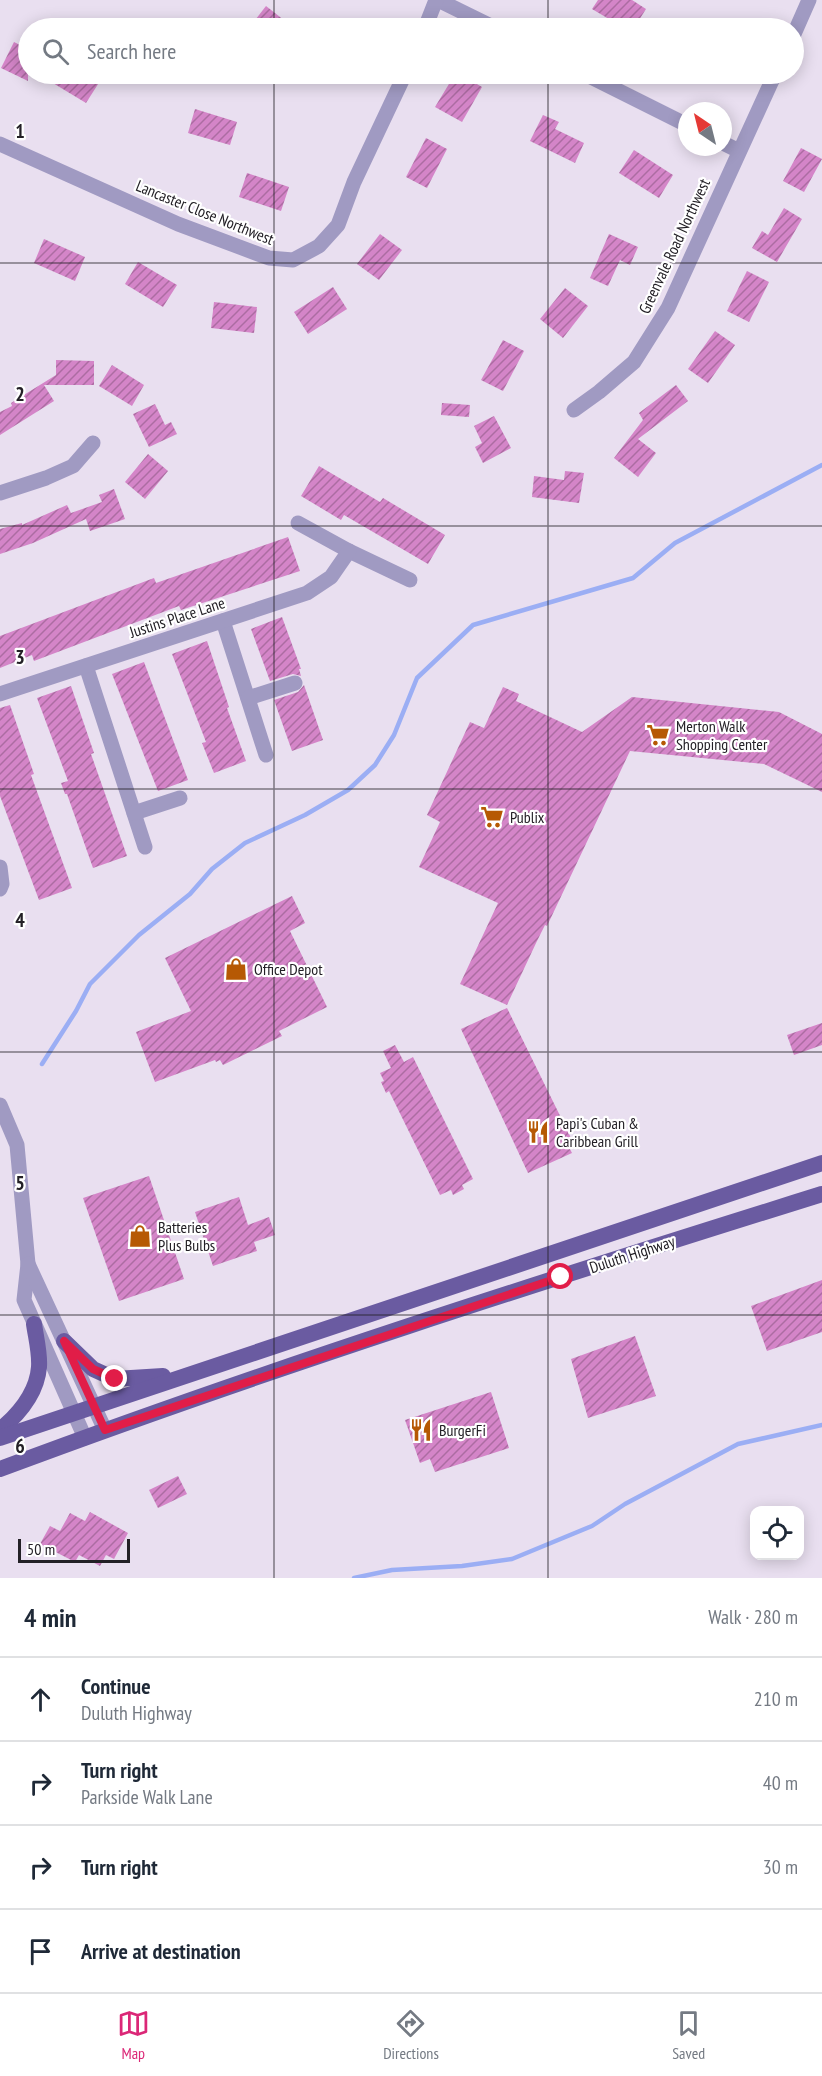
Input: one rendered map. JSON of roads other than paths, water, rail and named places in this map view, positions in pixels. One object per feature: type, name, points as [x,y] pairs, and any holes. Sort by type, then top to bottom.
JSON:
[{"type":"main road","name":"Duluth Highway","points":[[0,1438],[822,1163]]},
{"type":"main road","name":"Duluth Highway","points":[[0,1469],[105,1430],[561,1277],[822,1194]]},
{"type":"main road","points":[[0,1430],[15,1417],[32,1394],[39,1367],[34,1324]]},
{"type":"main road","points":[[64,1341],[93,1369],[115,1379],[188,1374]]},
{"type":"street","points":[[429,18],[437,0],[474,18]]},
{"type":"street","points":[[801,18],[809,0]]},
{"type":"street","name":"Lancaster Close Northwest","points":[[0,144],[178,224],[269,258],[293,260],[319,246],[338,225],[354,182],[400,84]]},
{"type":"street","points":[[605,84],[678,120]]},
{"type":"street","name":"Greenvale Road Northwest","points":[[574,410],[634,362],[668,308],[770,84]]},
{"type":"street","points":[[732,148],[739,151]]},
{"type":"street","points":[[0,493],[74,466],[93,443]]},
{"type":"street","points":[[298,523],[349,551],[410,580]]},
{"type":"street","name":"Justins Place Lane","points":[[0,694],[307,593],[332,577],[349,551]]},
{"type":"street","points":[[223,621],[266,755]]},
{"type":"street","points":[[86,666],[145,847]]},
{"type":"street","points":[[248,698],[295,683]]},
{"type":"street","points":[[134,813],[180,798]]},
{"type":"street","points":[[0,867],[2,884],[0,889]]},
{"type":"street","points":[[0,1105],[17,1145],[28,1264],[24,1300],[85,1438]]},
{"type":"street","points":[[28,1264],[105,1430]]},
{"type":"waterway","points":[[42,1064],[76,1011],[90,984],[139,935],[190,894],[212,869],[245,843],[305,815],[348,790],[375,765],[394,735],[417,678],[473,625],[633,578],[675,543],[822,465]]},
{"type":"waterway","points":[[354,1578],[392,1570],[462,1566],[512,1559],[592,1526],[625,1504],[738,1444],[822,1425]]},
{"type":"place","name":"Merton Walk Shopping Center","points":[[658,735]]},
{"type":"place","name":"Publix","points":[[492,817]]},
{"type":"place","name":"Office Depot","points":[[236,969]]},
{"type":"place","name":"Papi's Cuban & Caribbean Grill","points":[[538,1132]]},
{"type":"place","name":"Batteries Plus Bulbs","points":[[140,1236]]},
{"type":"place","name":"BurgerFi","points":[[421,1430]]}]
